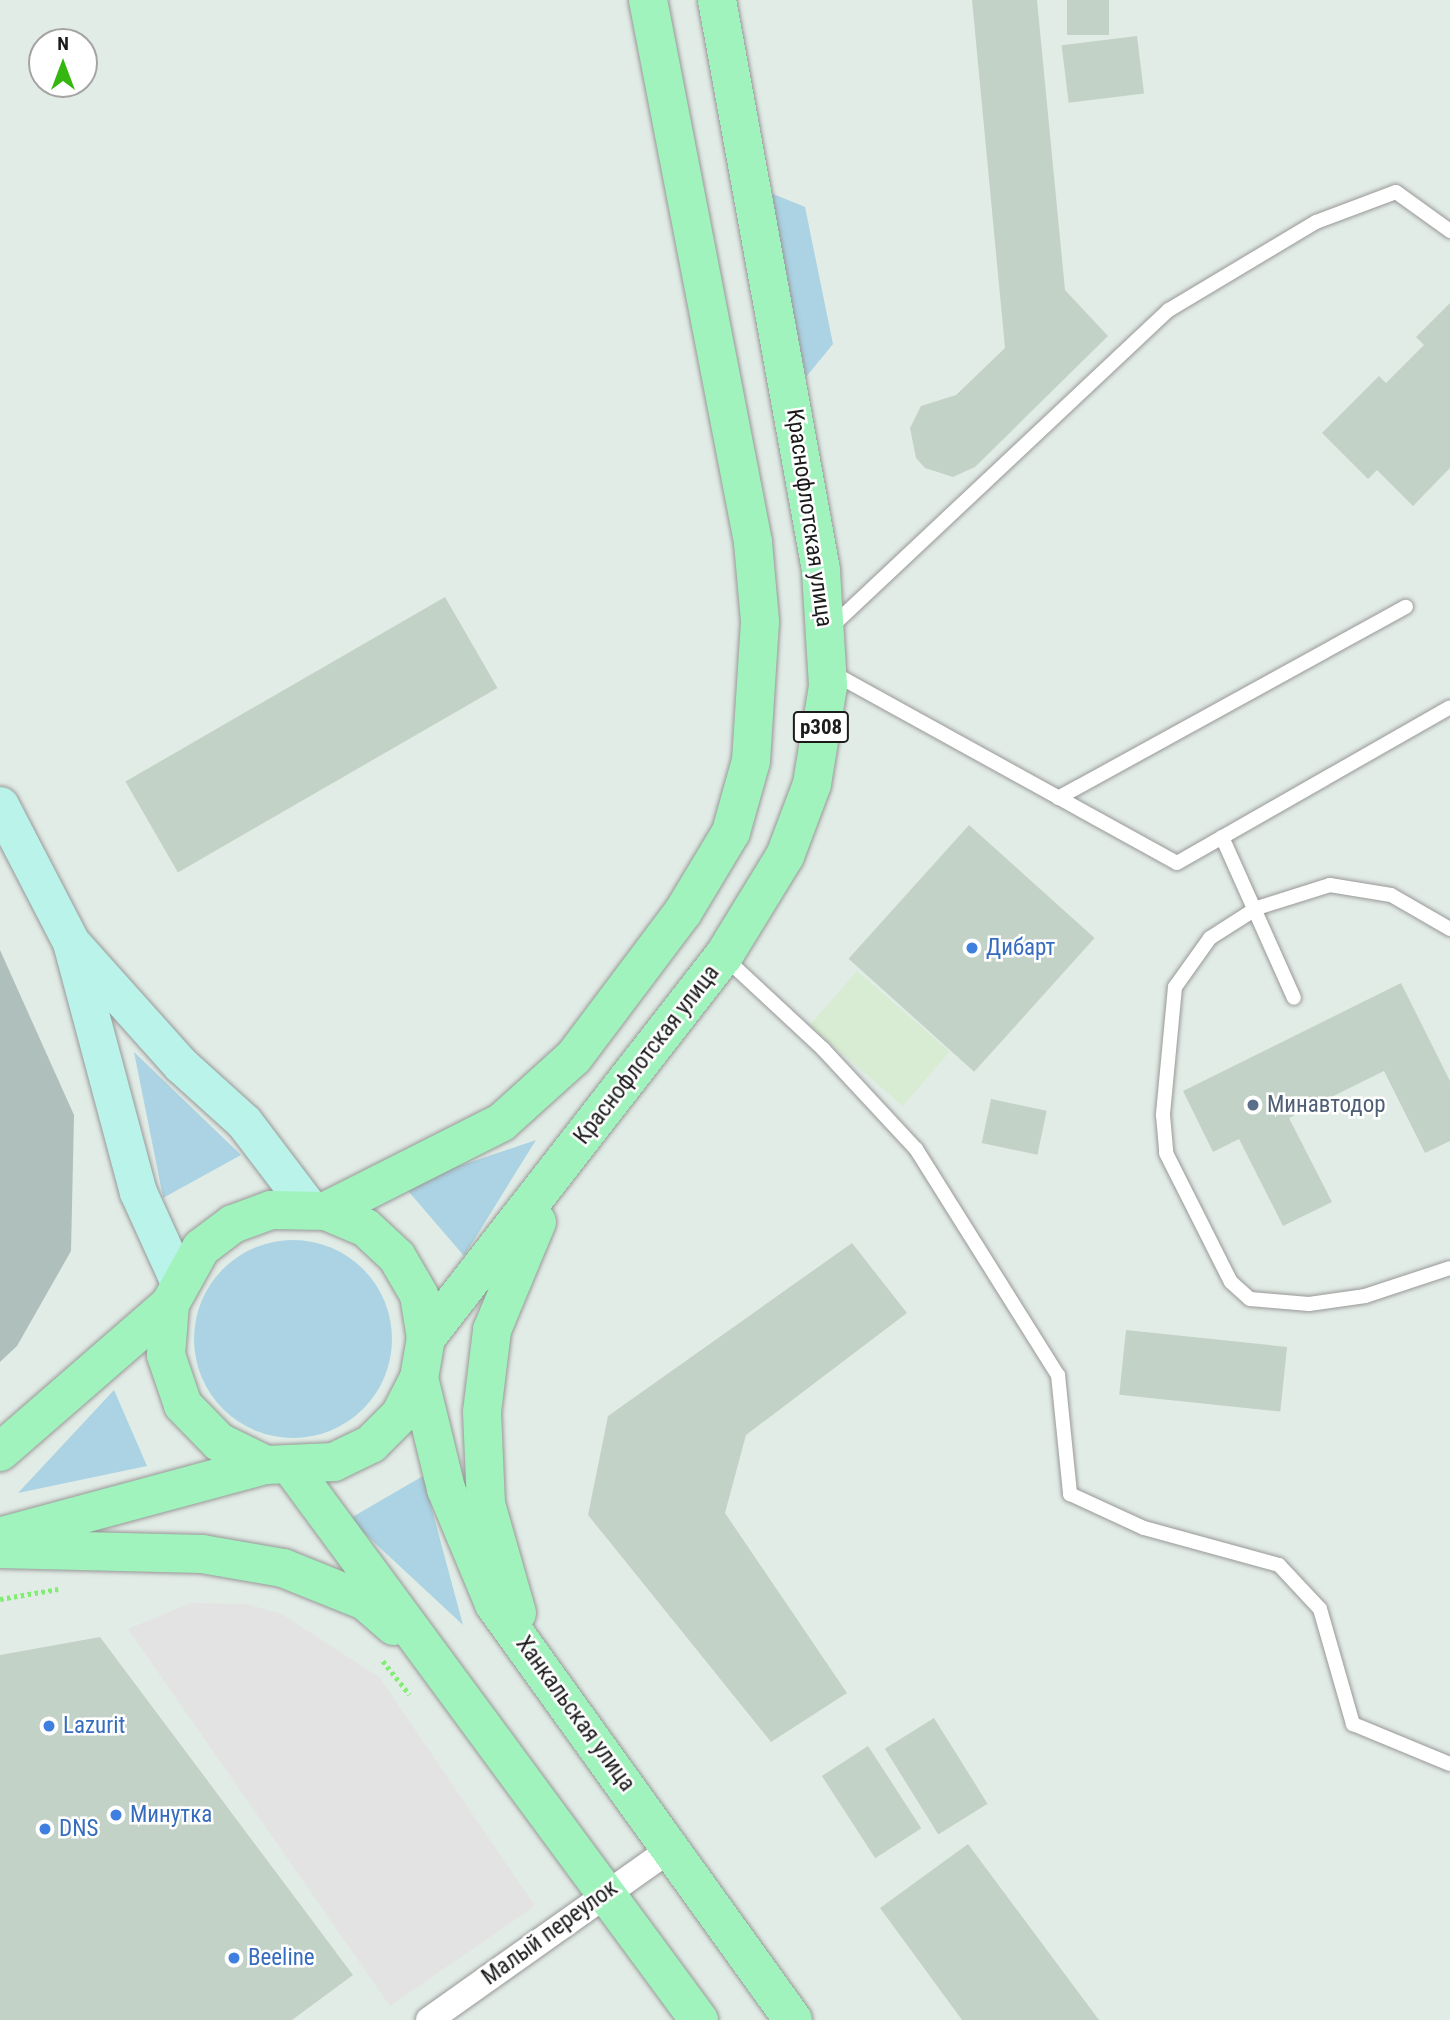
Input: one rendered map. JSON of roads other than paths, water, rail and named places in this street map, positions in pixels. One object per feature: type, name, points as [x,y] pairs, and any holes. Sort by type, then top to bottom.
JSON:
[{"type":"main road","points":[[318,1210],[502,1122],[574,1057],[683,912],[731,831],[751,761],[760,621],[753,542],[648,0]]},
{"type":"main road","name":"Краснофлотская улица","points":[[426,1338],[723,957],[785,856],[812,784],[827,670],[804,456],[717,0]]},
{"type":"main road","points":[[0,804],[71,942],[138,1192],[174,1292],[166,1355],[183,1405],[219,1443],[279,1466],[478,1716],[699,2020]]},
{"type":"main road","points":[[71,942],[181,1065],[244,1122],[318,1210]]},
{"type":"main road","points":[[528,1649],[486,1504],[482,1412],[492,1330],[515,1264],[581,1140]]},
{"type":"main road","points":[[0,1452],[174,1292],[201,1248],[233,1224],[271,1210],[318,1210],[366,1228],[397,1257],[418,1295],[426,1338],[419,1378],[400,1415],[371,1444],[334,1462],[279,1466],[0,1537]]},
{"type":"main road","name":"Ханкальская улица","points":[[419,1378],[470,1557],[494,1604],[673,1847],[793,2020]]},
{"type":"main road","points":[[0,1549],[202,1555],[283,1568],[365,1601],[432,1658]]},
{"type":"street","name":"Малый переулок","points":[[429,2020],[673,1847]]},
{"type":"lane","points":[[825,632],[1169,310],[1316,222],[1396,192],[1450,230]]},
{"type":"lane","points":[[1058,798],[1406,607]]},
{"type":"lane","points":[[827,670],[1177,863],[1450,707]]},
{"type":"lane","points":[[1222,837],[1257,908],[1294,998]]},
{"type":"lane","points":[[1450,929],[1391,895],[1330,885],[1257,908],[1210,938],[1175,986],[1163,1115],[1166,1153],[1231,1282],[1250,1299],[1309,1304],[1420,1282],[1450,1268]]},
{"type":"lane","points":[[723,957],[823,1049],[916,1149],[1058,1375],[1070,1494],[1144,1528],[1279,1565],[1320,1609],[1353,1724],[1450,1764]]},
{"type":"place","name":"Дибарт","points":[[972,948]]},
{"type":"place","name":"Минавтодор","points":[[1253,1105]]},
{"type":"place","name":"Lazurit","points":[[49,1726]]},
{"type":"place","name":"Минутка","points":[[116,1815]]},
{"type":"place","name":"DNS","points":[[45,1829]]},
{"type":"place","name":"Beeline","points":[[234,1958]]}]
